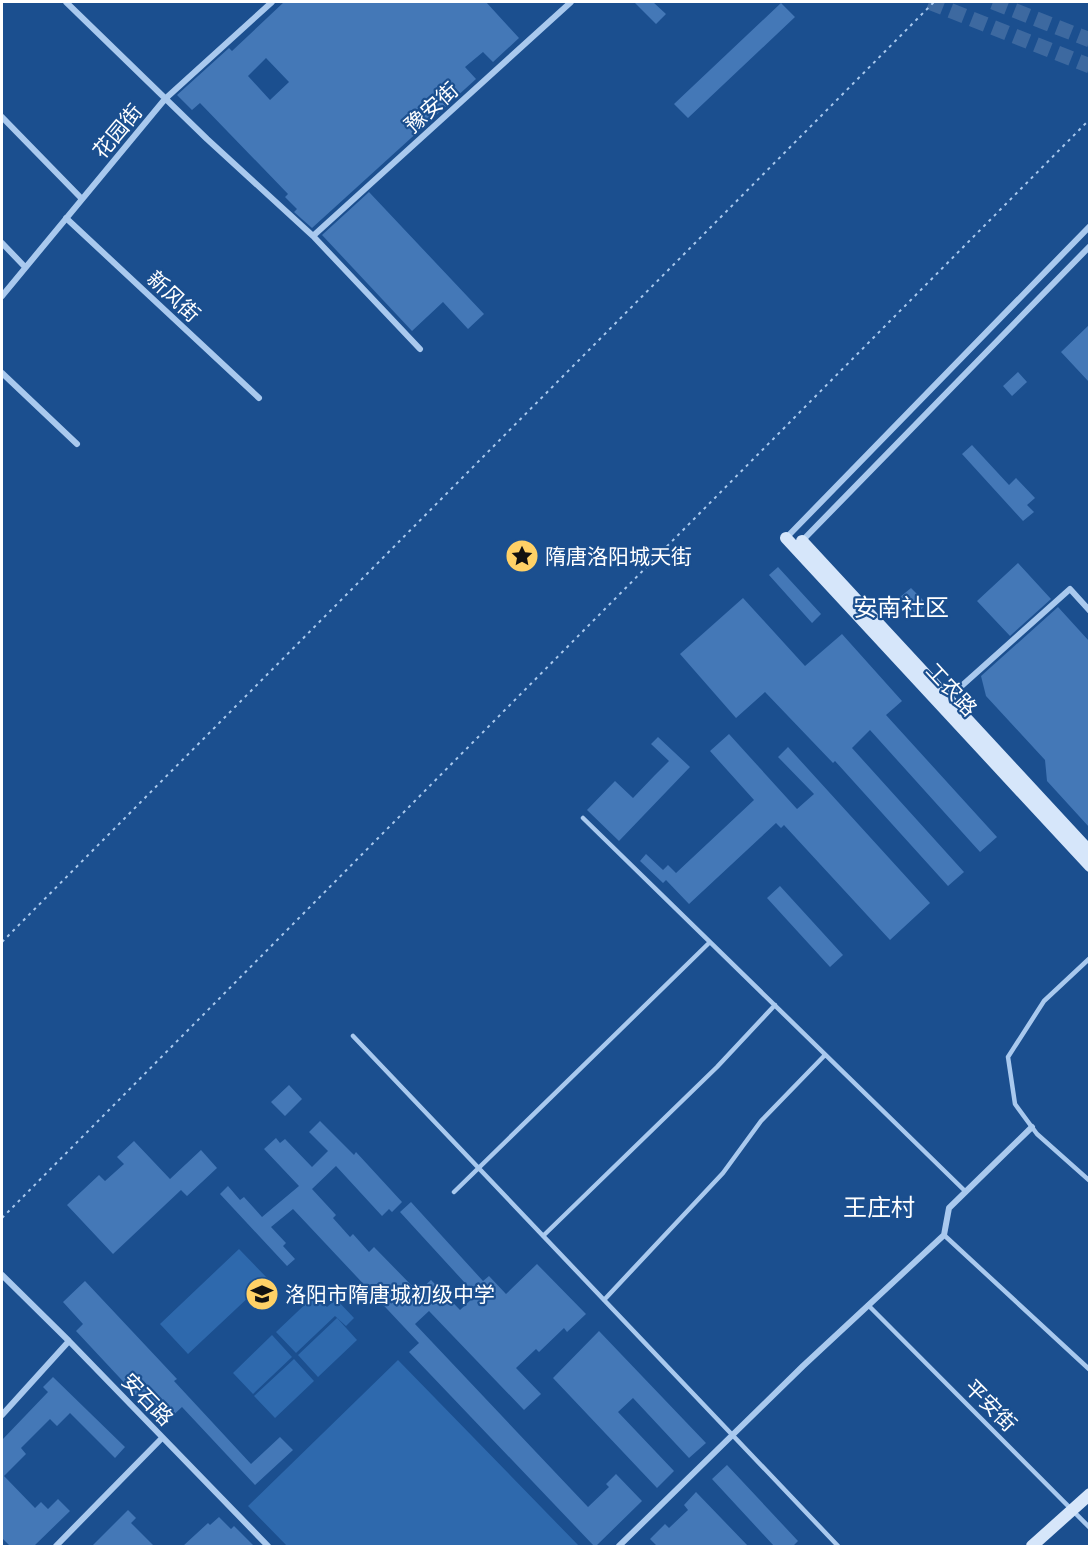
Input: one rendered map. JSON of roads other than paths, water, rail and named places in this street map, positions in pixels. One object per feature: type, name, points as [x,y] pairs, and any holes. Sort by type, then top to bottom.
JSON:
[{"type":"street","points":[[66,2],[165,99],[314,236],[420,349]]},
{"type":"street","name":"花园街","points":[[2,296],[165,99],[272,2]]},
{"type":"street","name":"豫安街","points":[[314,236],[570,2]]},
{"type":"street","points":[[2,117],[82,199]]},
{"type":"street","name":"新风街","points":[[66,218],[259,398]]},
{"type":"street","points":[[789,534],[1089,226]]},
{"type":"street","points":[[2,243],[26,267]]},
{"type":"street","points":[[799,544],[1089,246]]},
{"type":"street","points":[[2,373],[77,444]]},
{"type":"street","name":"工农路","points":[[789,534],[944,702],[1089,866]]},
{"type":"street","points":[[944,702],[1070,589],[1089,611]]},
{"type":"street","name":"工农路","points":[[944,702],[1089,852]]},
{"type":"street","points":[[619,1546],[868,1305],[944,1235],[949,1208],[1032,1127]]},
{"type":"street","name":"安石路","points":[[2,1275],[268,1546]]},
{"type":"street","points":[[2,1414],[69,1341]]},
{"type":"street","points":[[56,1546],[162,1438]]},
{"type":"street","points":[[1032,1546],[1089,1494]]},
{"type":"lane","points":[[583,818],[966,1191]]},
{"type":"lane","points":[[454,1192],[710,942]]},
{"type":"lane","points":[[1089,958],[1044,1001],[1008,1057],[1015,1104],[1045,1142],[1089,1181]]},
{"type":"lane","points":[[543,1236],[717,1067],[775,1005]]},
{"type":"lane","points":[[353,1036],[838,1546]]},
{"type":"lane","points":[[604,1300],[723,1173],[761,1121],[825,1055]]},
{"type":"lane","points":[[944,1235],[1089,1370]]},
{"type":"lane","name":"平安街","points":[[868,1305],[1089,1527]]},
{"type":"tunnel","points":[[929,2],[1090,66]]},
{"type":"tunnel","points":[[993,2],[1090,40]]},
{"type":"place","name":"隋唐洛阳城天街","points":[[522,556]]},
{"type":"place","name":"洛阳市隋唐城初级中学","points":[[262,1294]]},
{"type":"district","name":"安南社区","points":[[901,607]]},
{"type":"district","name":"王庄村","points":[[879,1207]]}]
